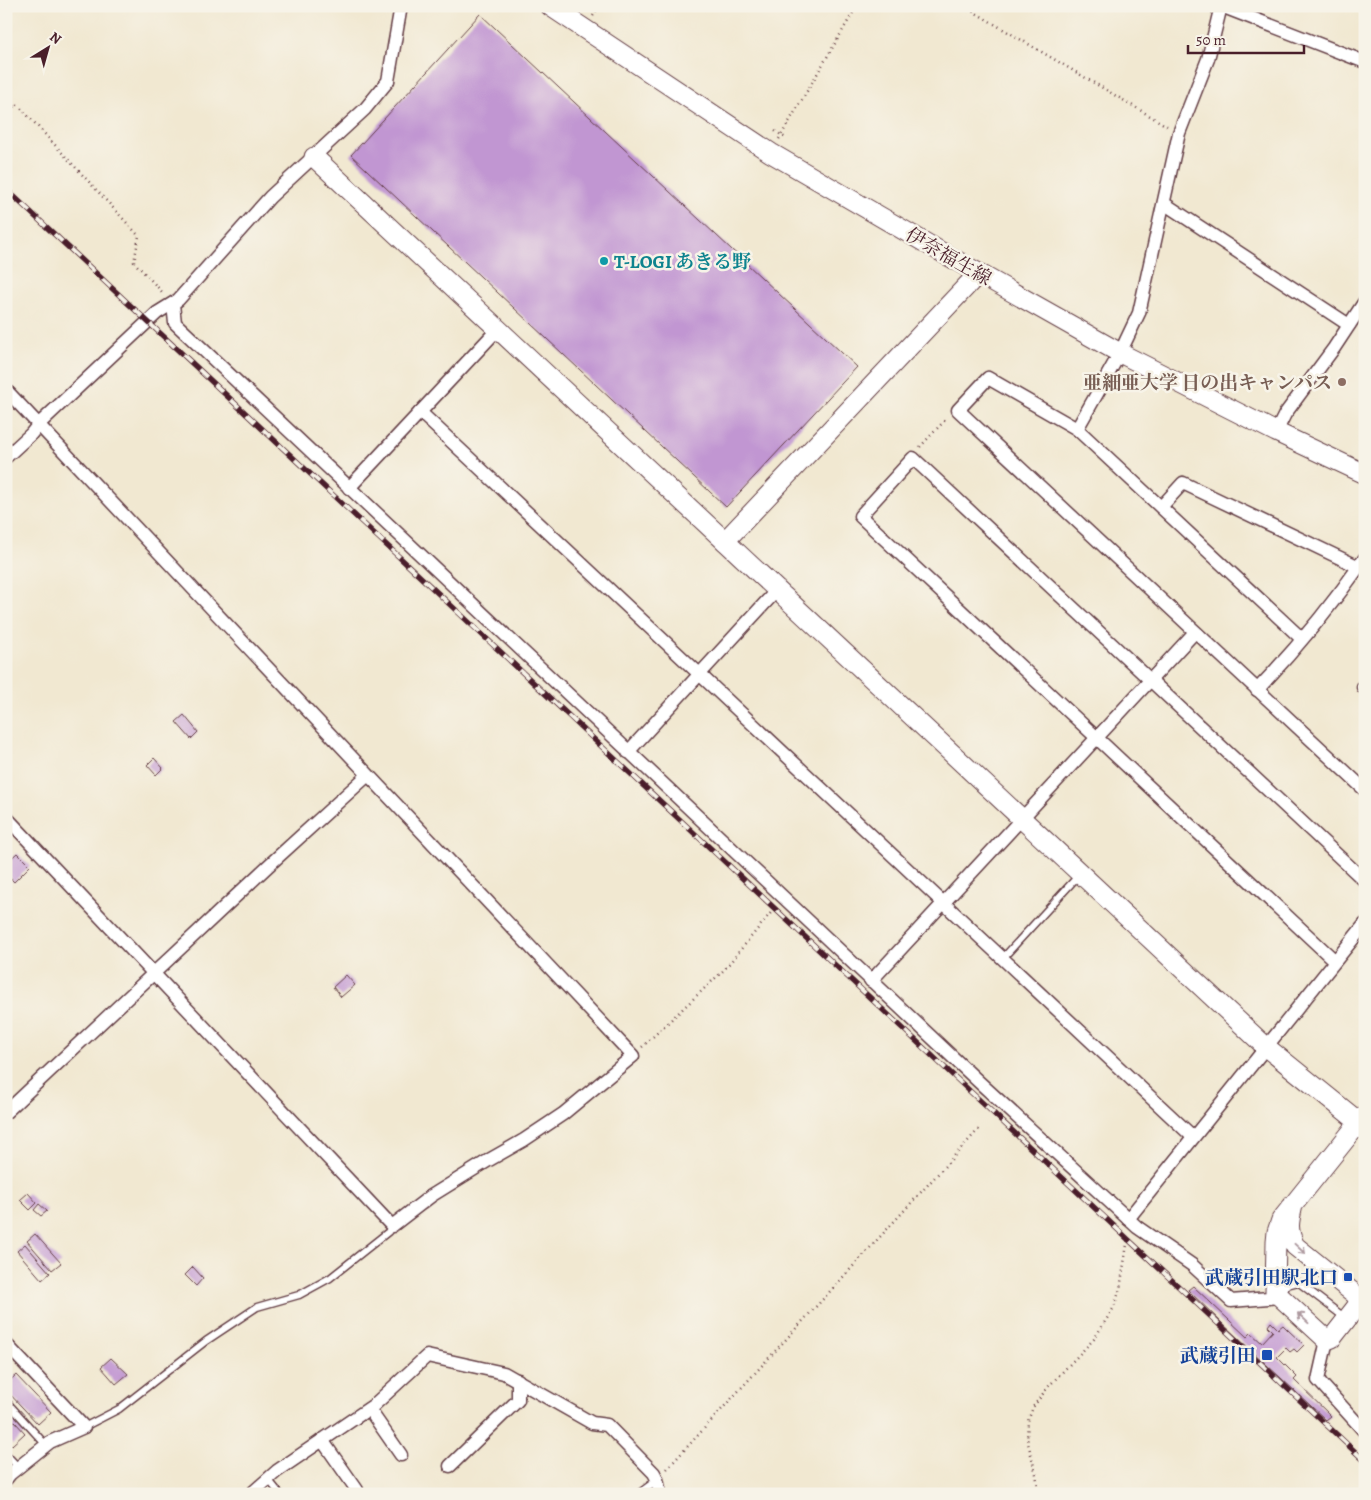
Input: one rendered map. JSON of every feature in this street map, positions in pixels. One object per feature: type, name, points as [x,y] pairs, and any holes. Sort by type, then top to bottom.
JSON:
[{"type":"street","points":[[6,456],[157,314],[173,304],[270,197],[365,109],[388,81],[401,6]]},
{"type":"street","name":"伊奈福生線","points":[[550,6],[771,153],[979,273],[1120,353],[1276,432],[1365,474]]},
{"type":"street","points":[[1078,429],[1120,353],[1139,313],[1165,204],[1179,133],[1208,59],[1221,6],[1365,62]]},
{"type":"street","points":[[314,157],[1266,1047],[1363,1121],[1293,1205],[1282,1220],[1277,1232],[1275,1292],[1327,1340]]},
{"type":"street","points":[[1165,204],[1349,325]]},
{"type":"street","points":[[725,541],[979,273]]},
{"type":"street","points":[[1276,432],[1285,414],[1334,348],[1365,301]]},
{"type":"street","points":[[173,304],[175,323],[871,981],[1132,1223],[1192,1264],[1231,1301],[1280,1297]]},
{"type":"street","points":[[349,488],[498,329]]},
{"type":"street","points":[[1302,639],[1078,429],[988,378],[958,410],[1257,690],[1363,785]]},
{"type":"street","points":[[6,390],[632,1056],[563,1114],[524,1140],[431,1196],[392,1226],[6,817]]},
{"type":"street","points":[[420,412],[1193,1137]]},
{"type":"street","points":[[1335,961],[860,516],[913,458],[1365,881]]},
{"type":"street","points":[[1161,507],[1183,483],[1362,562],[1302,639],[1257,690]]},
{"type":"street","points":[[628,752],[778,590]]},
{"type":"street","points":[[871,981],[1196,632]]},
{"type":"street","points":[[6,1112],[268,866],[368,775]]},
{"type":"street","points":[[1132,1223],[1193,1137],[1365,924]]},
{"type":"street","points":[[1293,1205],[1289,1222],[1290,1235],[1295,1246],[1356,1295],[1358,1301],[1357,1306],[1347,1320],[1332,1338],[1327,1340]]},
{"type":"street","points":[[1327,1340],[1318,1380],[1365,1432]]},
{"type":"street","points":[[6,1344],[84,1428],[46,1445],[6,1479]]},
{"type":"street","points":[[251,1494],[268,1479],[322,1440],[369,1409],[427,1356],[504,1373],[592,1423],[607,1425],[654,1472],[660,1494]]},
{"type":"street","points":[[450,1466],[518,1400],[518,1380]]},
{"type":"street","points":[[369,1409],[401,1455]]},
{"type":"street","points":[[322,1440],[357,1490]]},
{"type":"lane","points":[[1003,958],[1080,874]]},
{"type":"lane","points":[[84,1428],[119,1409],[206,1341],[258,1308],[299,1295],[330,1278],[388,1232],[392,1226]]},
{"type":"lane","points":[[1280,1297],[1287,1285],[1298,1282],[1347,1320]]},
{"type":"lane","points":[[6,1401],[46,1445]]},
{"type":"lane","points":[[6,1454],[18,1467]]},
{"type":"lane","points":[[268,1479],[280,1494]]},
{"type":"lane","points":[[638,1494],[657,1479]]},
{"type":"path","points":[[771,153],[857,6]]},
{"type":"path","points":[[964,6],[1179,133]]},
{"type":"path","points":[[6,113],[17,104],[139,236],[134,262],[173,304]]},
{"type":"path","points":[[775,132],[787,139]]},
{"type":"path","points":[[913,458],[916,451],[950,415],[958,410]]},
{"type":"path","points":[[632,1056],[724,970],[740,948],[784,898]]},
{"type":"path","points":[[657,1479],[979,1129]]},
{"type":"path","points":[[1039,1494],[1027,1439],[1028,1421],[1033,1407],[1048,1387],[1094,1339],[1113,1309],[1120,1289],[1132,1223]]},
{"type":"building","name":"T-LOGI あきる野","points":[[480,14],[857,367],[726,507],[351,155]]},
{"type":"building","points":[[184,715],[198,732],[191,739],[176,722]]},
{"type":"building","points":[[154,758],[163,768],[156,775],[147,765]]},
{"type":"building","points":[[17,853],[30,866],[14,882],[6,874],[6,863]]},
{"type":"building","points":[[346,975],[355,985],[341,997],[333,987]]},
{"type":"building","points":[[28,1193],[37,1203],[30,1210],[20,1200]]},
{"type":"building","points":[[39,1204],[47,1211],[41,1216],[34,1210]]},
{"type":"building","points":[[35,1234],[61,1263],[52,1270],[27,1241]]},
{"type":"building","points":[[25,1244],[50,1273],[42,1280],[17,1251]]},
{"type":"building","points":[[193,1267],[203,1278],[196,1286],[185,1275]]},
{"type":"building","points":[[1193,1286],[1247,1337],[1251,1333],[1262,1343],[1273,1331],[1268,1326],[1271,1322],[1278,1329],[1283,1325],[1304,1345],[1297,1352],[1294,1349],[1290,1352],[1286,1348],[1277,1357],[1297,1377],[1294,1380],[1331,1416],[1326,1420],[1223,1324],[1188,1290]]},
{"type":"building","points":[[111,1358],[128,1374],[116,1384],[101,1367]]},
{"type":"building","points":[[16,1375],[51,1412],[38,1424],[6,1390],[6,1384]]},
{"type":"building","points":[[6,1412],[25,1433],[12,1445],[6,1439]]},
{"type":"railway","points":[[6,189],[1365,1461]]},
{"type":"place","name":"T-LOGI あきる野","points":[[604,261]]},
{"type":"place","name":"亜細亜大学 日の出キャンパス","points":[[1342,382]]},
{"type":"place","name":"武蔵引田駅北口","points":[[1348,1277]]},
{"type":"place","name":"武蔵引田","points":[[1267,1355]]}]
